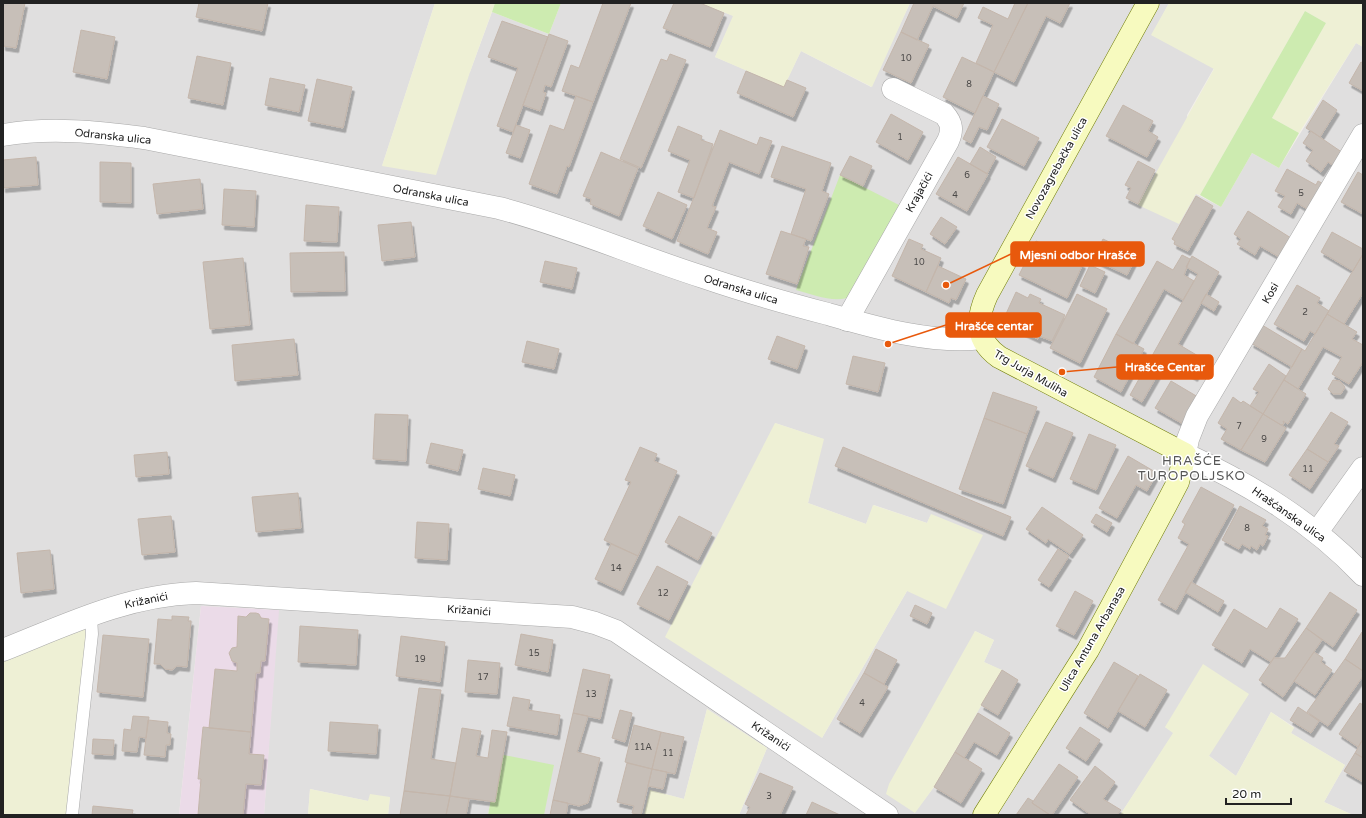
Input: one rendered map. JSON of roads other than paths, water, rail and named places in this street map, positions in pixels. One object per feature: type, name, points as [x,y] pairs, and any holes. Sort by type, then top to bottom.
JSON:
[{"type":"main road","name":"Novozagrebačka ulica","points":[[982,338],[980,313],[987,295],[1148,3]]},
{"type":"main road","name":"Trg Jurja Muliha","points":[[982,338],[992,353],[998,357],[1185,454]]},
{"type":"main road","name":"Ulica Antuna Arbanasa","points":[[984,815],[1088,650],[1178,482],[1185,454]]},
{"type":"street","name":"Krajačići","points":[[847,320],[945,146],[952,128],[950,121],[944,114],[893,89]]},
{"type":"street","name":"Odranska ulica","points":[[3,135],[19,132],[56,130],[114,134],[144,138],[499,208],[552,223],[702,277],[847,320]]},
{"type":"street","name":"Kosi","points":[[1185,454],[1188,439],[1197,416],[1363,135]]},
{"type":"street","points":[[847,320],[926,337],[967,340],[982,338]]},
{"type":"street","name":"Hrašćanska ulica","points":[[1185,454],[1247,485],[1318,532],[1345,556],[1363,575]]},
{"type":"street","points":[[1318,532],[1363,468]]},
{"type":"street","name":"Križanići","points":[[3,650],[91,616],[146,598],[170,594],[196,593],[572,617],[595,623],[616,631],[643,648],[886,815]]},
{"type":"lane","points":[[72,815],[92,634],[91,616]]},
{"type":"place","name":"Mjesni odbor Hrašće","points":[[946,285]]},
{"type":"place","name":"Hrašće centar","points":[[888,344]]},
{"type":"place","name":"Hrašće Centar","points":[[1062,372]]},
{"type":"district","name":"HRAŠĆE TUROPOLJSKO","points":[[1192,468]]}]
